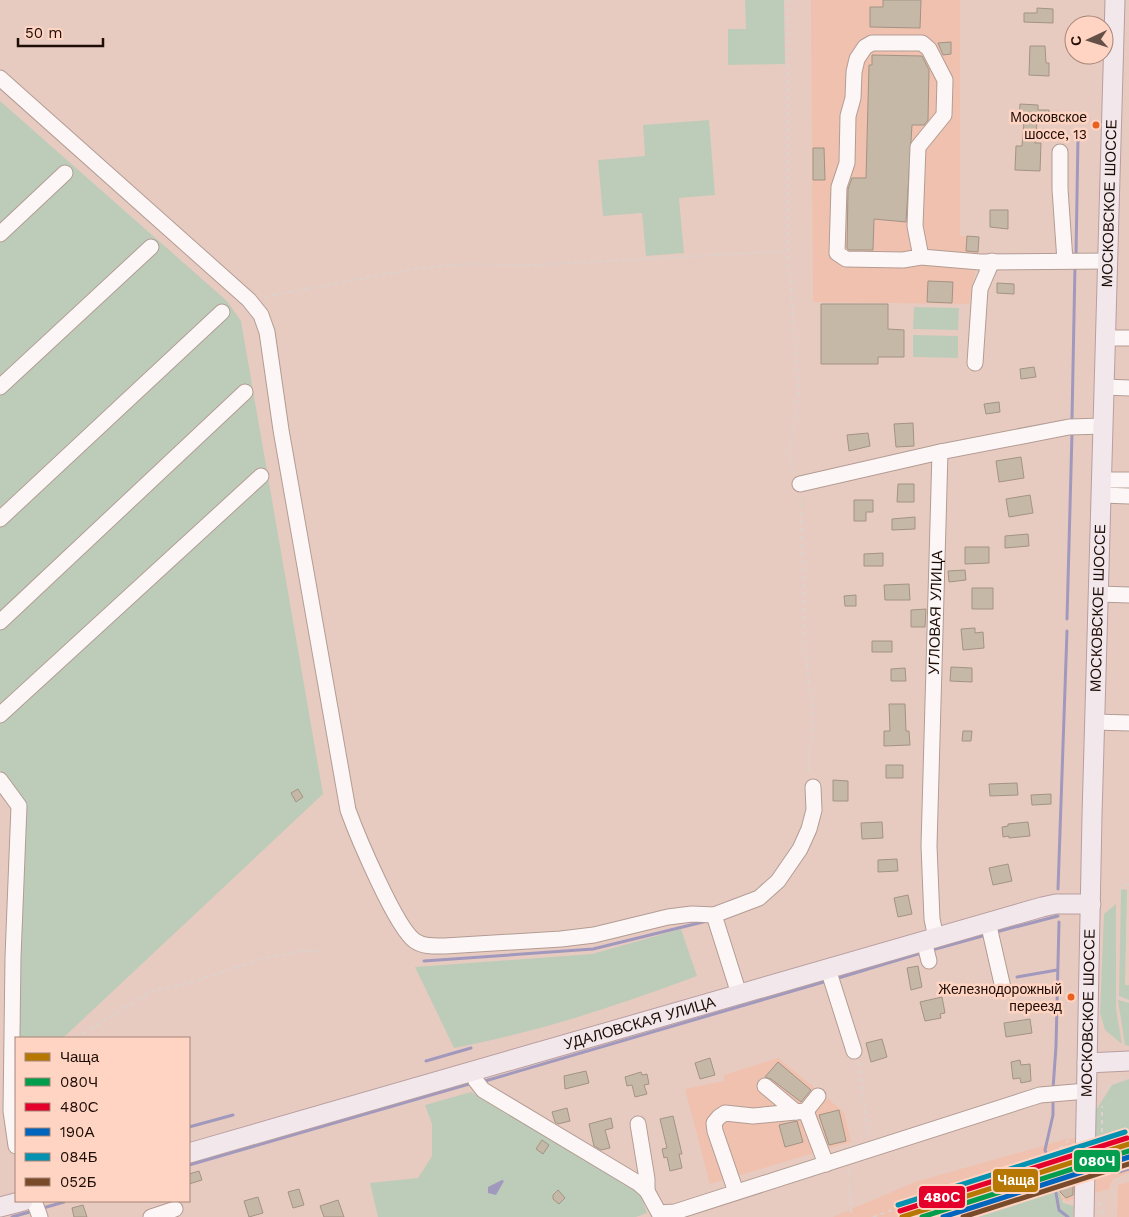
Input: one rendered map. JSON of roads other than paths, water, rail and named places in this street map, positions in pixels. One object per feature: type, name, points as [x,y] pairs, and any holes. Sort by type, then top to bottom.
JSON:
[{"type":"main road","name":"МОСКОВСКОЕ ШОССЕ","points":[[1084,1217],[1093,1095],[1088,1063],[1091,904],[1115,0]]},
{"type":"main road","name":"УДАЛОВСКАЯ УЛИЦА","points":[[190,1153],[988,922],[1056,904],[1091,904]]},
{"type":"main road","points":[[1088,1063],[1129,1061]]},
{"type":"main road","points":[[0,1207],[19,1202]]},
{"type":"street","points":[[921,257],[915,226],[918,147],[944,115],[944,80],[929,50],[922,43],[872,43],[865,47],[857,59],[854,72],[853,98],[848,116],[847,163],[840,187],[836,253],[846,259],[903,260],[921,257],[992,261],[1108,261]]},
{"type":"street","points":[[0,78],[249,300],[261,314],[267,332],[281,430],[348,810],[357,836],[401,925],[413,940],[420,944],[445,946],[561,939],[594,935],[668,916],[714,915],[759,898],[778,881],[800,849],[809,829],[814,810],[813,787]]},
{"type":"street","points":[[1060,152],[1062,233],[1065,261]]},
{"type":"street","points":[[0,234],[65,172]]},
{"type":"street","points":[[0,387],[152,247]]},
{"type":"street","points":[[975,363],[980,289],[992,261]]},
{"type":"street","points":[[0,519],[222,312]]},
{"type":"street","points":[[1106,338],[1129,338]]},
{"type":"street","points":[[1105,387],[1129,388]]},
{"type":"street","points":[[0,622],[245,392]]},
{"type":"street","points":[[800,484],[940,452],[1069,427],[1104,426]]},
{"type":"street","name":"УГЛОВАЯ УЛИЦА","points":[[929,961],[932,918],[929,846],[940,452]]},
{"type":"street","points":[[0,715],[261,476]]},
{"type":"street","points":[[1102,488],[1129,480]]},
{"type":"street","points":[[1102,488],[1129,496]]},
{"type":"street","points":[[1099,594],[1129,595]]},
{"type":"street","points":[[1095,722],[1129,723]]},
{"type":"street","points":[[0,780],[19,806],[13,957],[11,1111],[15,1139]]},
{"type":"street","points":[[714,915],[740,994]]},
{"type":"street","points":[[988,922],[1002,988]]},
{"type":"street","points":[[828,969],[854,1051]]},
{"type":"street","points":[[473,1071],[476,1081],[483,1090],[638,1183],[647,1191],[659,1213],[675,1212],[1040,1095],[1093,1095]]},
{"type":"street","points":[[765,1086],[801,1111],[826,1164]]},
{"type":"street","points":[[736,1192],[715,1131],[714,1123],[718,1116],[724,1113],[753,1116],[801,1111],[818,1096]]},
{"type":"street","points":[[638,1124],[647,1179],[647,1191]]},
{"type":"street","points":[[34,1202],[40,1217]]},
{"type":"street","points":[[151,1217],[175,1209]]},
{"type":"waterway","points":[[1076,255],[1078,137]]},
{"type":"waterway","points":[[1072,419],[1075,265]]},
{"type":"waterway","points":[[1067,619],[1072,433]]},
{"type":"waterway","points":[[1058,889],[1067,631]]},
{"type":"waterway","points":[[996,932],[1058,916]]},
{"type":"waterway","points":[[424,961],[593,949],[707,921]]},
{"type":"waterway","points":[[1053,1089],[1059,922]]},
{"type":"waterway","points":[[932,950],[986,935]]},
{"type":"waterway","points":[[835,979],[921,953]]},
{"type":"waterway","points":[[1017,977],[1057,970]]},
{"type":"waterway","points":[[485,1081],[827,981]]},
{"type":"waterway","points":[[426,1061],[471,1048]]},
{"type":"waterway","points":[[190,1165],[469,1084]]},
{"type":"waterway","points":[[1051,1166],[1045,1150],[1053,1115],[1053,1099]]},
{"type":"waterway","points":[[190,1127],[233,1115]]},
{"type":"waterway","points":[[1119,1172],[1129,1169]]},
{"type":"waterway","points":[[1054,1182],[1059,1210],[1068,1217]]},
{"type":"waterway","points":[[43,1208],[64,1202]]},
{"type":"waterway","points":[[12,1217],[33,1211]]},
{"type":"place","name":"Московское шоссе, 13","points":[[1096,125]]},
{"type":"place","name":"Железнодорожный переезд","points":[[1071,997]]}]
